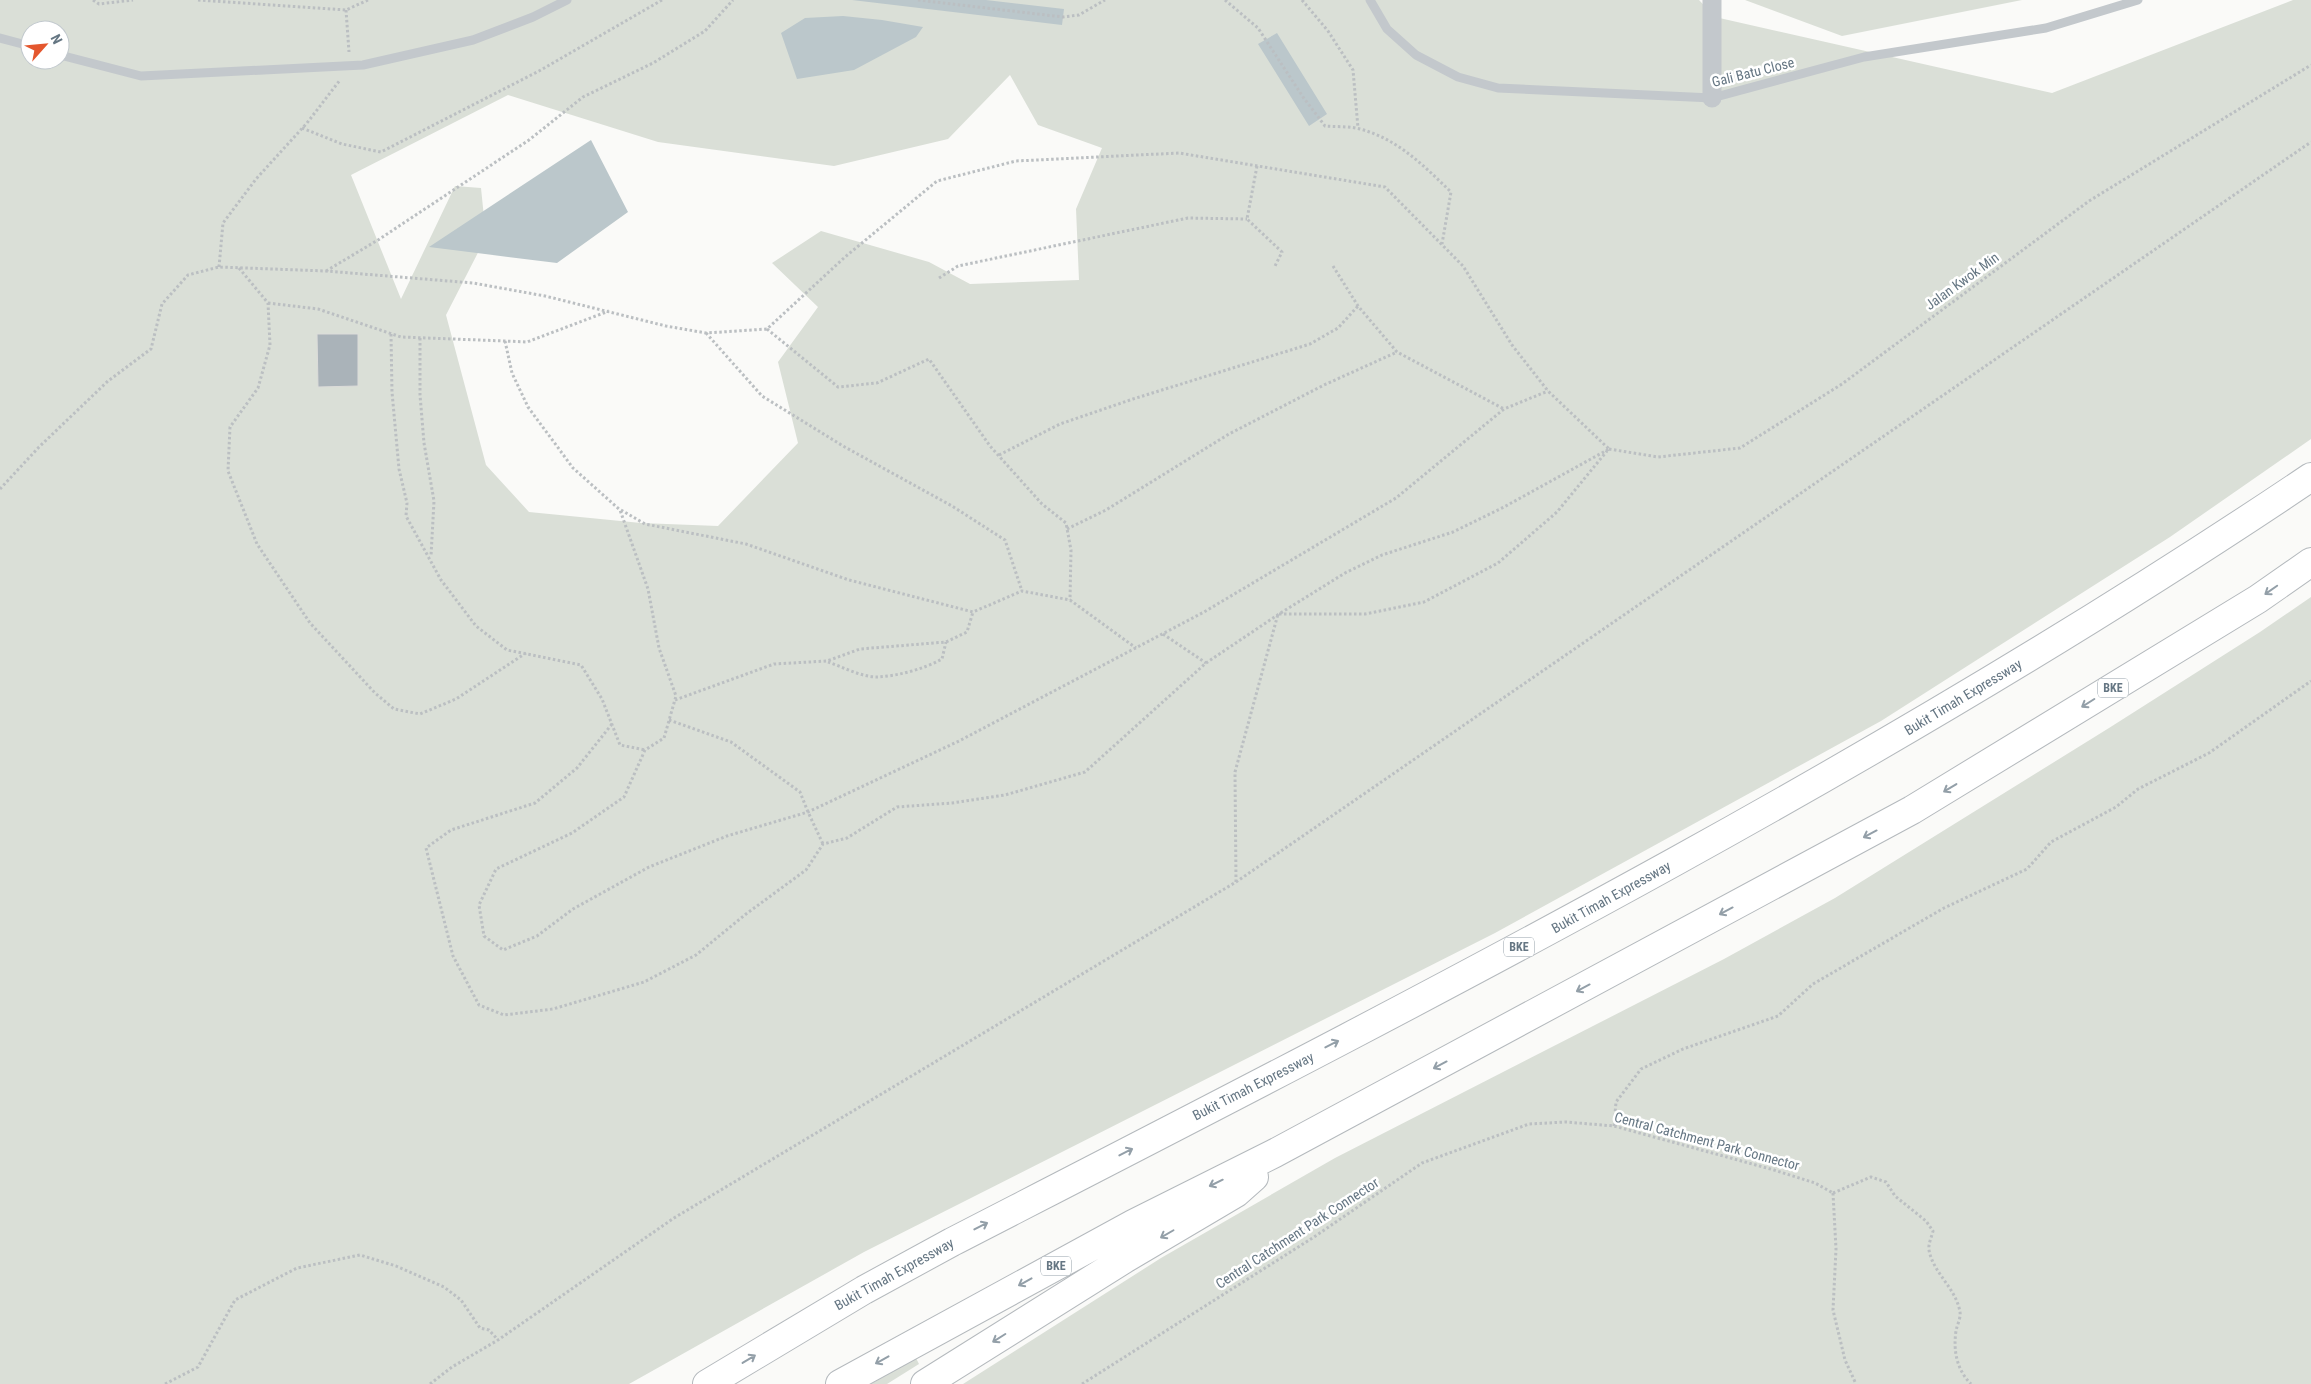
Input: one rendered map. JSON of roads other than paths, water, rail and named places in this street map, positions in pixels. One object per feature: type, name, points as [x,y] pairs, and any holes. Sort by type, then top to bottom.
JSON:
[{"type":"highway","name":"Bukit Timah Expressway","points":[[707,1384],[864,1290],[952,1242],[1553,930],[1820,782],[2094,617],[2311,477]]},
{"type":"highway","name":"BKE","points":[[840,1384],[1133,1224],[1275,1153],[1912,810],[2258,599],[2311,562]]},
{"type":"highway","points":[[925,1384],[1126,1258],[1236,1193],[1252,1180],[1275,1153]]},
{"type":"street","points":[[1712,0],[1712,98]]},
{"type":"lane","points":[[70,58],[141,76],[350,66],[473,40],[533,17],[568,0]]},
{"type":"lane","name":"Gali Batu Close","points":[[1370,0],[1387,29],[1416,55],[1458,77],[1498,88],[1712,98],[1864,57],[2046,28],[2138,0]]},
{"type":"lane","points":[[0,38],[20,43]]}]
